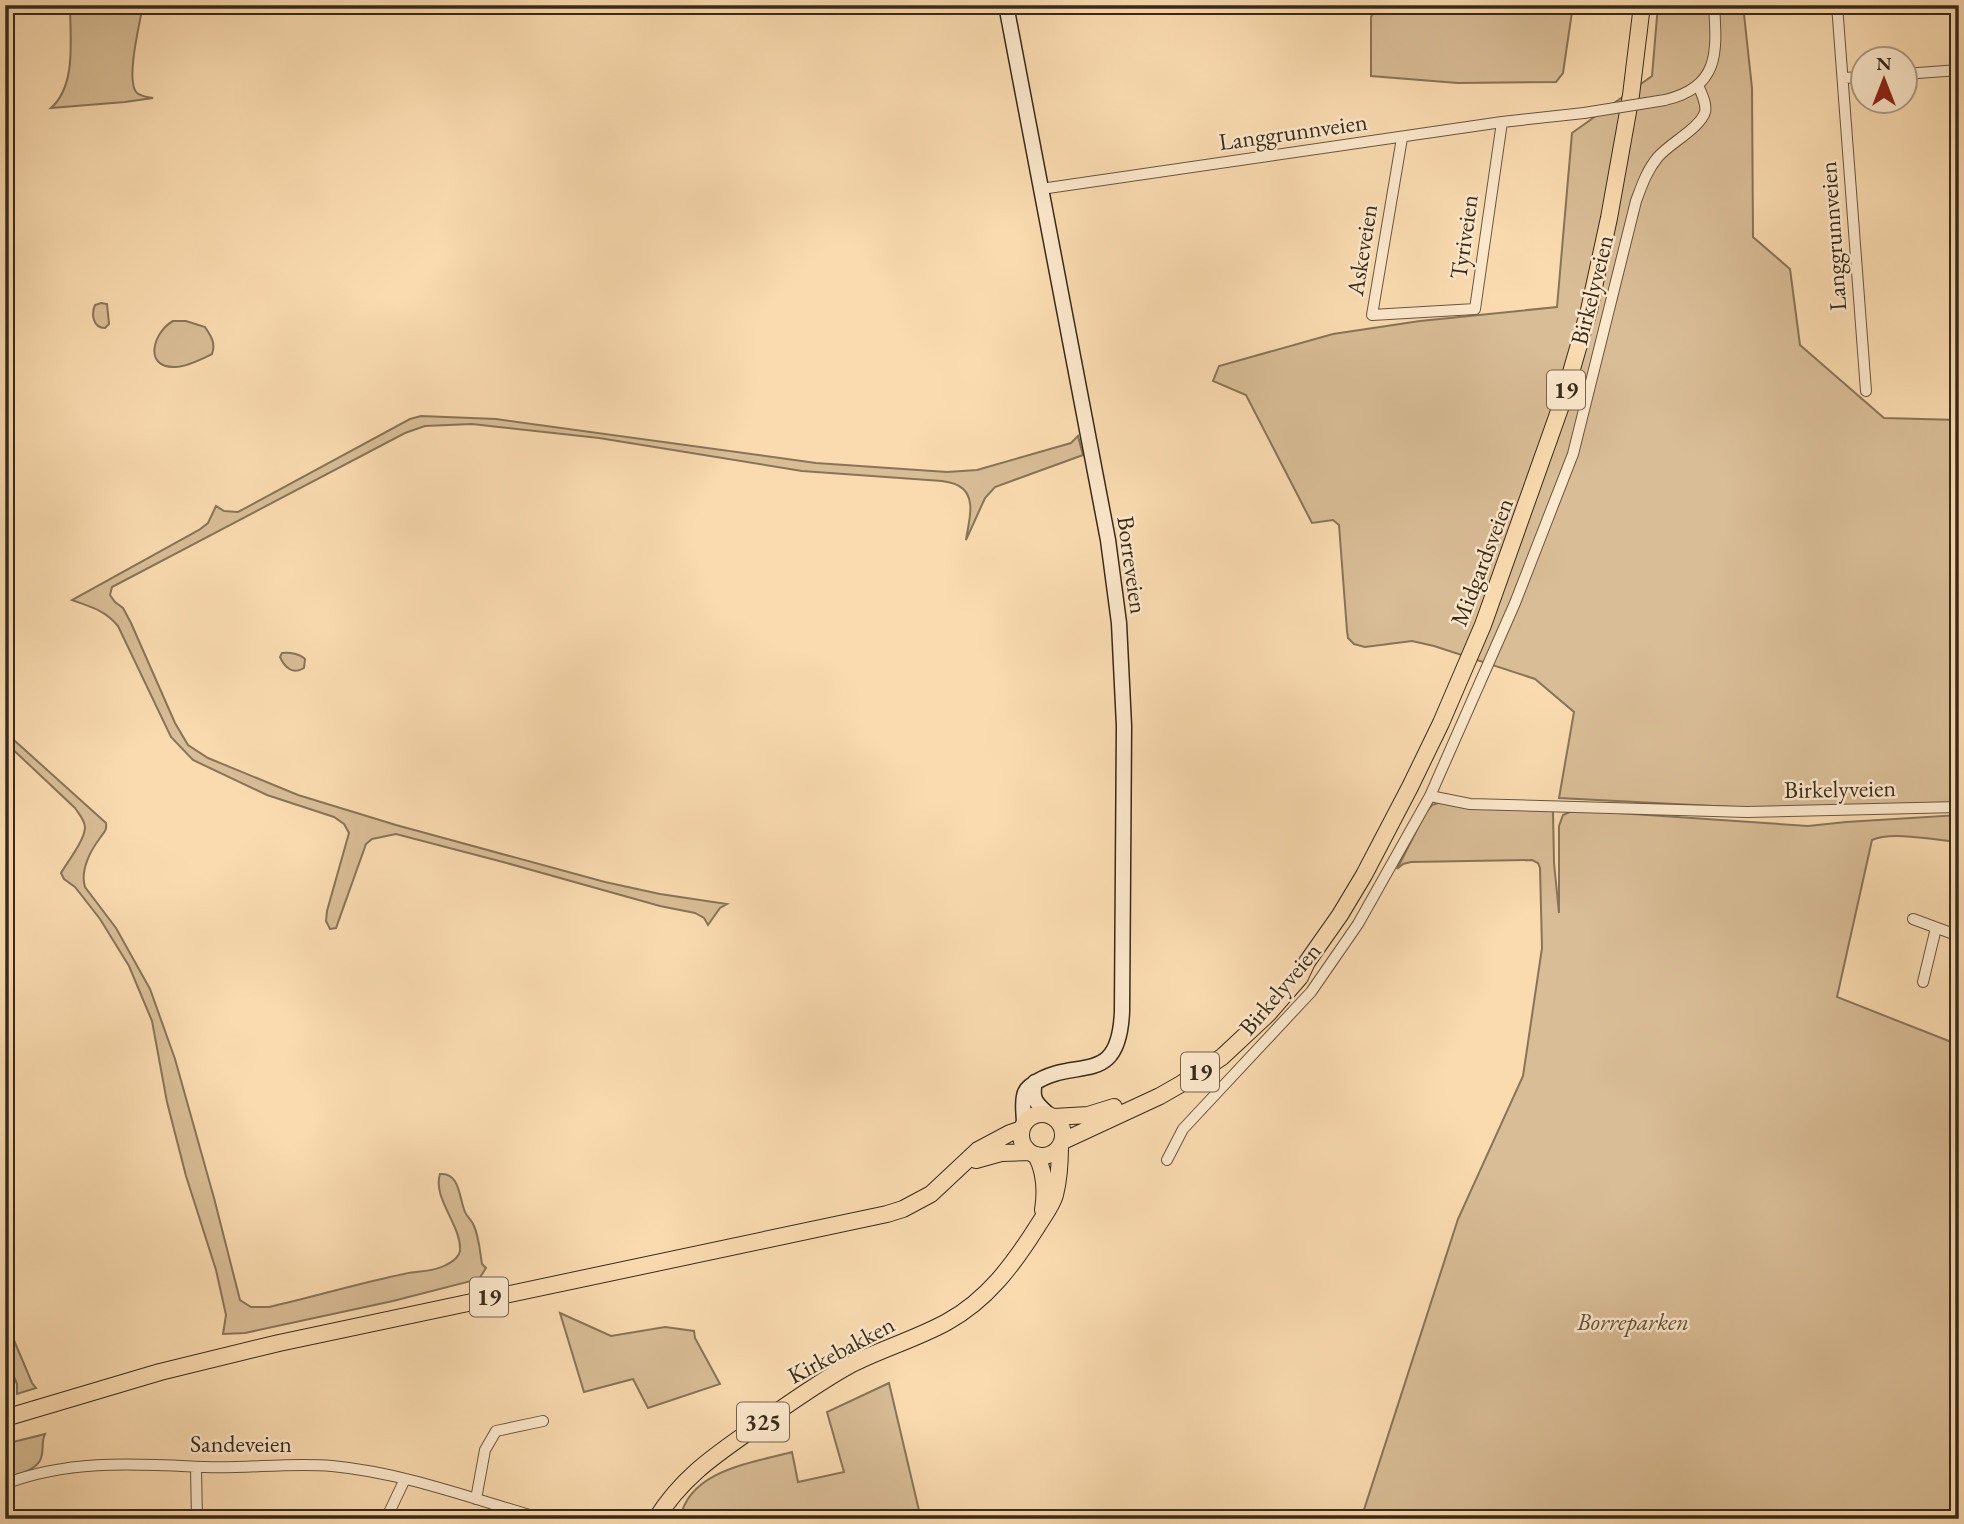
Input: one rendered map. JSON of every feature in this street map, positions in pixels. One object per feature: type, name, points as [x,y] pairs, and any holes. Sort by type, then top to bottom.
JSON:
[{"type":"main road","name":"Borreveien","points":[[1006,5],[1113,576],[1119,623],[1124,713],[1120,1037],[1111,1054],[1098,1065],[1048,1075],[1035,1082]]},
{"type":"main road","name":"Midgardsveien","points":[[1620,146],[1622,96],[1632,5]]},
{"type":"main road","name":"Midgardsveien","points":[[1051,1116],[1088,1115],[1131,1100],[1171,1081],[1233,1036],[1307,962],[1358,885],[1397,812],[1441,723],[1483,625],[1542,462],[1580,343],[1609,218],[1631,95],[1643,5]]},
{"type":"main road","name":"Midgardsveien","points":[[1061,1144],[1160,1096],[1206,1069],[1268,1014],[1300,977],[1307,962]]},
{"type":"main road","points":[[1035,1082],[1033,1091],[1036,1103],[1063,1128],[1061,1144]]},
{"type":"main road","points":[[1035,1082],[1027,1087],[1024,1096],[1022,1141],[1040,1163],[1045,1181],[1042,1219]]},
{"type":"main road","name":"19","points":[[5,1418],[160,1372],[279,1343],[887,1214],[931,1194],[978,1150],[1023,1126],[1034,1116],[1051,1116]]},
{"type":"main road","name":"19","points":[[964,1165],[1001,1153],[1049,1155],[1061,1144]]},
{"type":"main road","name":"Kirkebakken","points":[[656,1519],[691,1475],[805,1392],[850,1365],[946,1322],[966,1310],[997,1283],[1042,1219],[1054,1197],[1059,1176],[1061,1144]]},
{"type":"street","points":[[1698,85],[1710,68],[1715,54],[1714,5]]},
{"type":"street","name":"Langgrunnveien","points":[[1837,5],[1866,391]]},
{"type":"street","points":[[1918,73],[1959,70]]},
{"type":"street","points":[[1843,78],[1848,78]]},
{"type":"street","name":"Langgrunnveien","points":[[1041,189],[1502,122],[1584,113],[1665,100],[1698,85]]},
{"type":"street","name":"Birkelyveien","points":[[1167,1160],[1183,1129],[1311,992],[1358,924],[1430,796],[1515,603],[1573,454],[1636,201],[1645,176],[1656,159],[1699,122],[1705,113],[1705,104],[1698,85]]},
{"type":"street","name":"Tyriveien","points":[[1427,312],[1475,309],[1502,122]]},
{"type":"street","name":"Askeveien","points":[[1402,138],[1372,316],[1427,312]]},
{"type":"street","name":"Birkelyveien","points":[[1430,796],[1470,804],[1747,812],[1959,807]]},
{"type":"street","points":[[1913,919],[1959,936]]},
{"type":"street","points":[[1923,982],[1936,928]]},
{"type":"street","points":[[476,1499],[485,1450],[496,1431],[542,1421]]},
{"type":"street","name":"Sandeveien","points":[[5,1484],[30,1475],[78,1466],[330,1466],[405,1479],[543,1519]]},
{"type":"street","points":[[196,1467],[197,1519]]},
{"type":"street","points":[[386,1519],[405,1479]]},
{"type":"green space","points":[[70,5],[143,5],[132,77],[137,93],[153,98],[51,108],[65,87],[68,74],[71,46]]},
{"type":"green space","points":[[1377,5],[1573,5],[1563,73],[1556,82],[1458,83],[1371,76],[1371,17]]},
{"type":"green space","points":[[1658,5],[1743,5],[1752,88],[1753,237],[1790,269],[1800,345],[1884,418],[1959,420],[1959,809],[1733,807],[1559,798],[1574,712],[1535,679],[1434,646],[1412,641],[1365,647],[1354,644],[1348,638],[1347,631],[1339,525],[1333,520],[1312,523],[1246,395],[1213,381],[1219,366],[1333,334],[1420,321],[1557,307],[1572,133],[1652,76]]},
{"type":"green space","points":[[107,304],[109,324],[105,328],[98,326],[93,316],[95,305]]},
{"type":"green space","points":[[173,321],[186,321],[205,327],[213,343],[212,354],[180,367],[165,366],[158,362],[154,348],[156,341],[160,333]]},
{"type":"green space","points":[[421,416],[496,419],[816,463],[947,472],[977,470],[1071,443],[1078,436],[1083,455],[995,487],[985,498],[966,540],[970,511],[968,496],[959,486],[949,482],[802,471],[599,438],[472,424],[425,426],[405,433],[112,587],[110,595],[123,608],[131,623],[175,723],[188,745],[208,758],[298,795],[396,825],[605,882],[727,904],[720,908],[708,925],[704,918],[695,913],[660,906],[396,834],[372,839],[366,844],[336,928],[330,929],[326,921],[327,911],[349,833],[344,824],[334,817],[267,795],[193,760],[171,737],[118,626],[103,613],[72,600],[199,530],[208,523],[216,506],[224,511],[238,512],[410,419]]},
{"type":"green space","points":[[282,653],[303,657],[304,668],[296,671],[290,669],[280,657]]},
{"type":"green space","points":[[5,732],[106,823],[105,831],[87,861],[85,887],[116,928],[150,989],[175,1059],[240,1300],[251,1307],[269,1307],[436,1269],[451,1262],[460,1251],[459,1241],[440,1193],[440,1174],[447,1174],[455,1181],[465,1212],[476,1230],[482,1264],[486,1268],[479,1279],[245,1333],[223,1334],[226,1315],[216,1270],[186,1176],[167,1102],[152,1021],[129,966],[100,919],[61,873],[82,839],[84,822],[75,808],[5,742]]},
{"type":"green space","name":"Borreparken","points":[[1441,802],[1553,812],[1559,913],[1559,826],[1563,815],[1574,810],[1808,826],[1959,815],[1959,842],[1902,836],[1872,840],[1837,997],[1959,1045],[1959,1414],[1954,1506],[1945,1519],[1361,1519],[1458,1219],[1523,1076],[1542,948],[1538,863],[1532,860],[1411,862],[1397,869],[1426,812],[1432,805]]},
{"type":"green space","points":[[560,1313],[611,1336],[665,1327],[694,1331],[695,1338],[720,1384],[648,1408],[633,1379],[584,1392]]},
{"type":"green space","points":[[5,1319],[36,1388],[17,1394],[17,1384],[5,1355]]},
{"type":"green space","points":[[889,1383],[921,1519],[680,1519],[686,1503],[696,1489],[724,1471],[741,1465],[792,1452],[798,1482],[844,1472],[827,1412]]},
{"type":"green space","points":[[45,1434],[39,1462],[31,1469],[5,1479],[5,1444]]}]
